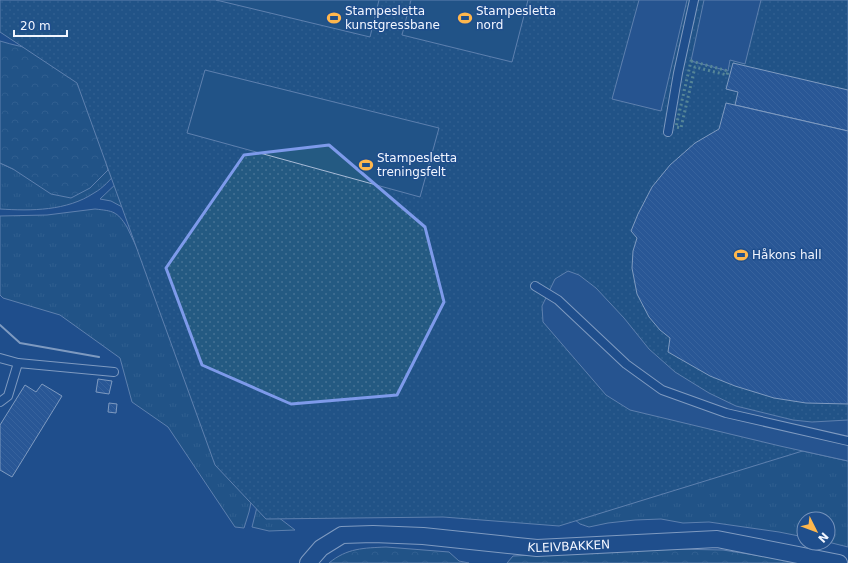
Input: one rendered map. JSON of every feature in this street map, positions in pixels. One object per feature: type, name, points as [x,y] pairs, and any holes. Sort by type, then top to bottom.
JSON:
[{"type":"street","name":"KLEIVBAKKEN","points":[[308,563],[321,548],[342,535],[373,534],[423,536],[537,548],[717,539],[839,563]]},
{"type":"lane","points":[[668,132],[678,72],[694,0]]},
{"type":"lane","points":[[534,286],[558,300],[626,364],[662,390],[726,413],[848,441]]},
{"type":"lane","points":[[0,358],[18,363],[114,372]]},
{"type":"lane","points":[[0,402],[8,396],[18,363]]},
{"type":"highlighted area","points":[[329,145],[425,227],[444,302],[397,395],[291,404],[202,365],[166,268],[244,155]]},
{"type":"green space","points":[[0,0],[848,0],[848,437],[559,526],[443,517],[266,519],[215,465],[77,83],[0,32]]},
{"type":"green space","name":"Stampesletta kunstgressbane","points":[[216,0],[379,0],[370,37]]},
{"type":"green space","name":"Stampesletta nord","points":[[411,0],[528,0],[512,62],[402,35]]},
{"type":"green space","points":[[0,41],[39,50],[78,53],[108,170],[90,188],[71,198],[51,194],[13,169],[0,163]]},
{"type":"green space","name":"Stampesletta treningsfelt","points":[[205,70],[439,128],[420,197],[187,133]]},
{"type":"green space","points":[[0,163],[13,169],[108,170],[117,172],[97,191],[72,203],[36,210],[0,209]]},
{"type":"green space","points":[[120,180],[124,208],[111,201],[100,199]]},
{"type":"green space","points":[[95,209],[106,210],[114,213],[127,227],[253,493],[244,528],[235,527],[168,427],[132,402],[120,358],[60,315],[3,298],[0,295],[0,216],[47,215]]},
{"type":"green space","points":[[780,446],[848,461],[848,547],[836,544],[836,511],[796,511],[796,535],[709,522],[683,523],[661,519],[635,520],[589,527],[580,524],[574,519]]},
{"type":"green space","points":[[259,499],[278,517],[295,530],[269,531],[252,527]]},
{"type":"green space","points":[[386,547],[449,552],[459,561],[469,563],[329,563],[342,554],[356,550]]},
{"type":"green space","points":[[672,549],[723,550],[805,563],[507,563],[513,556]]},
{"type":"shaded area","points":[[639,0],[687,0],[661,111],[612,99]]},
{"type":"shaded area","points":[[704,0],[761,0],[745,64],[730,60],[728,71],[691,61]]},
{"type":"shaded area","points":[[568,271],[579,275],[596,288],[624,318],[649,349],[675,372],[709,393],[736,406],[793,420],[812,422],[848,420],[848,461],[630,410],[606,395],[543,322],[542,306],[555,279]]},
{"type":"building","points":[[733,63],[848,90],[848,131],[735,105],[738,92],[726,89]]},
{"type":"building","name":"Håkons hall","points":[[726,103],[848,131],[848,404],[806,403],[774,398],[735,386],[710,376],[668,352],[670,338],[660,330],[649,317],[637,294],[632,268],[633,251],[637,238],[631,231],[638,214],[652,187],[670,165],[695,143],[719,129]]},
{"type":"building","points":[[98,379],[112,381],[109,394],[96,392]]},
{"type":"building","points":[[42,384],[62,396],[12,477],[0,470],[0,425],[25,385],[36,392]]},
{"type":"building","points":[[109,403],[117,404],[116,413],[108,412]]},
{"type":"hedge","points":[[691,61],[728,71],[727,75],[695,67],[681,128],[676,127],[691,61]]},
{"type":"wall","points":[[0,325],[20,343],[99,357]]},
{"type":"place","name":"Stampesletta kunstgressbane","points":[[334,18]]},
{"type":"place","name":"Stampesletta nord","points":[[465,18]]},
{"type":"place","name":"Stampesletta treningsfelt","points":[[366,165]]},
{"type":"place","name":"Håkons hall","points":[[741,255]]}]
